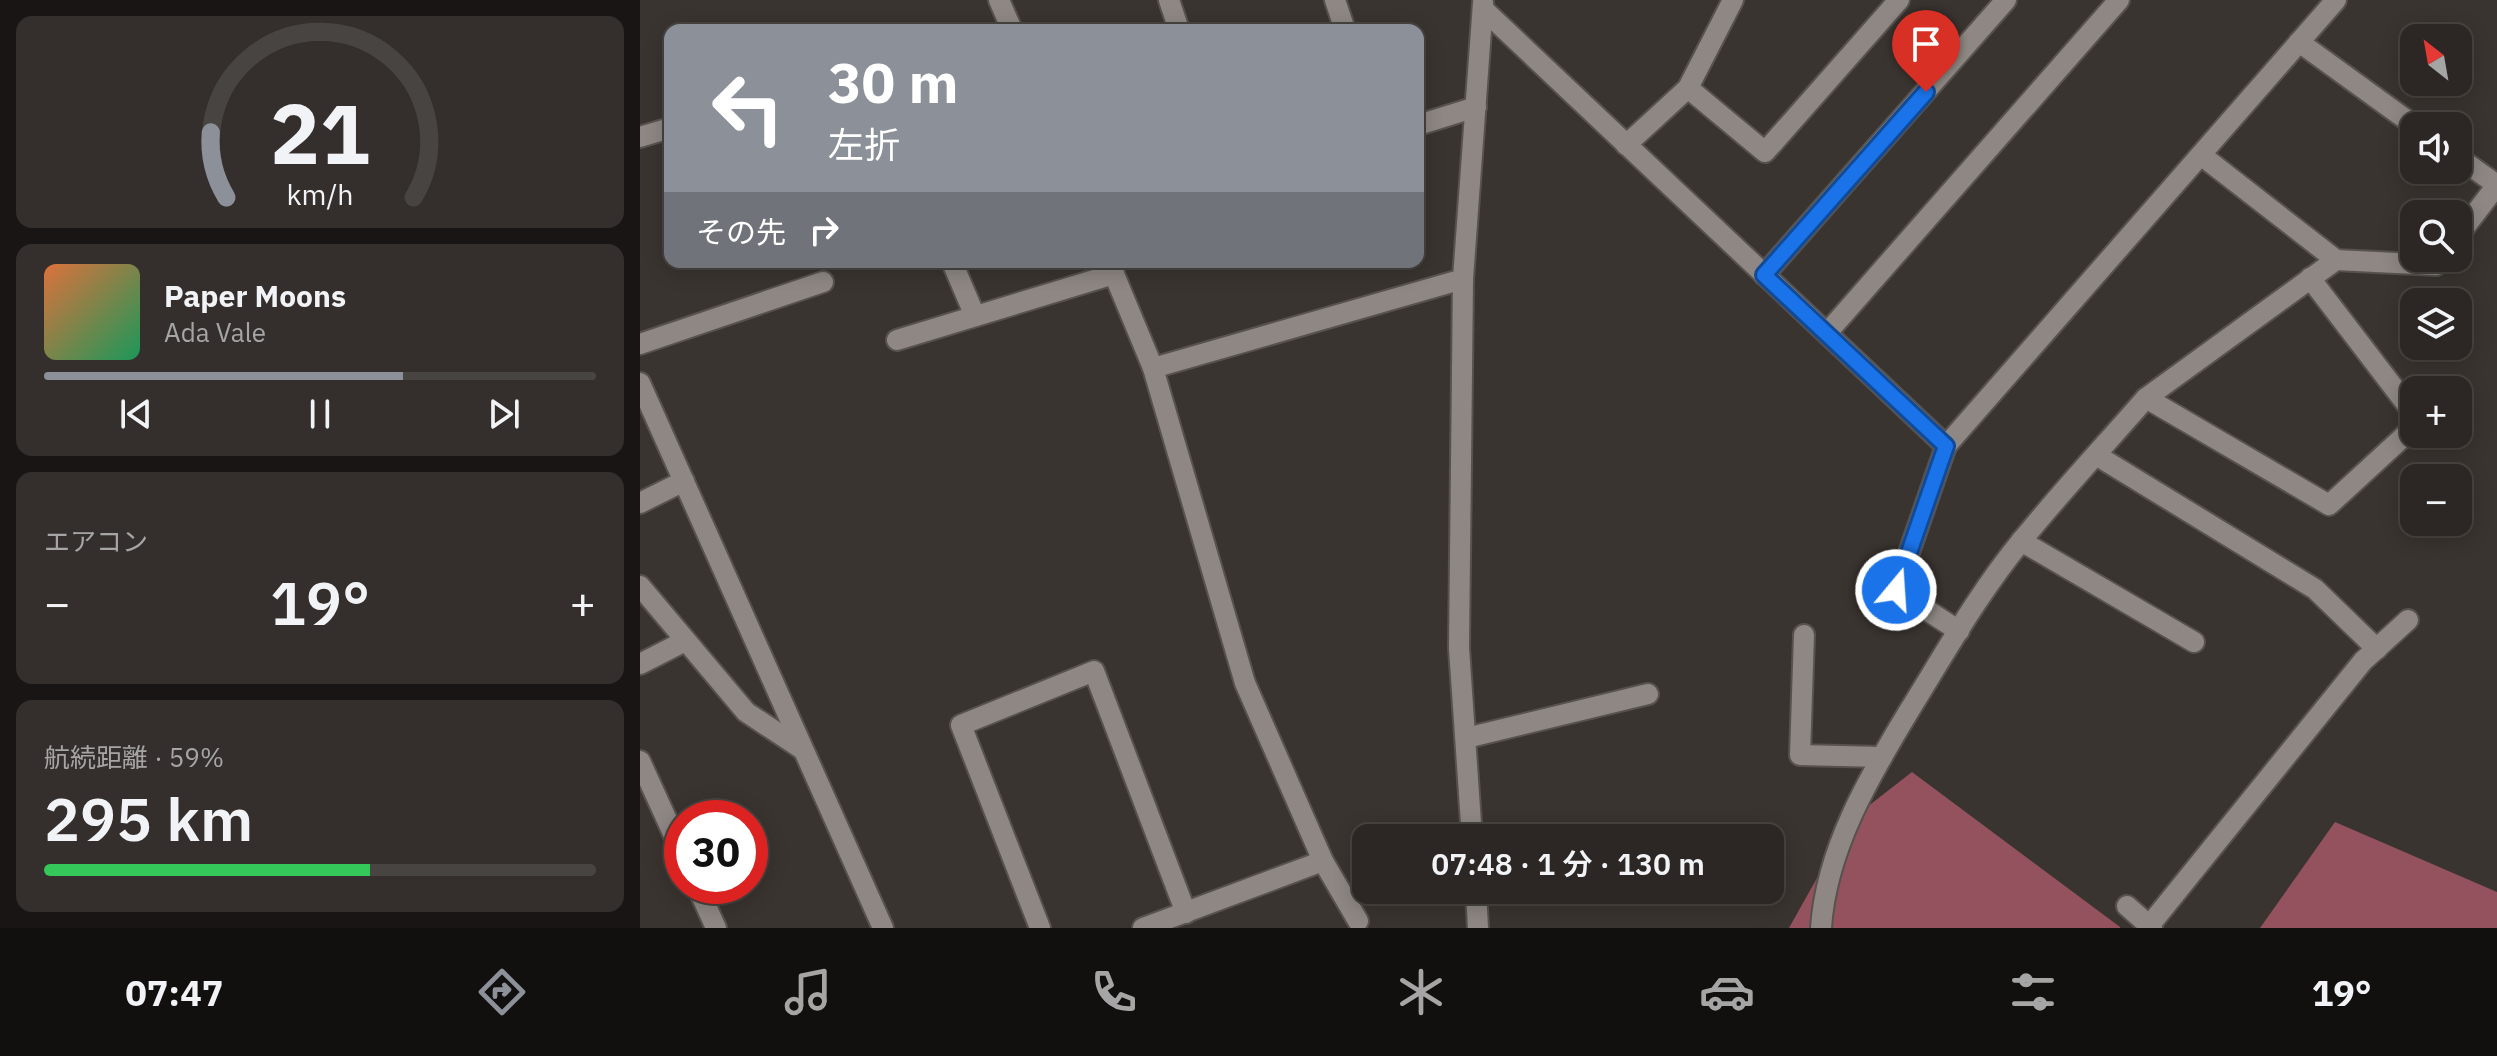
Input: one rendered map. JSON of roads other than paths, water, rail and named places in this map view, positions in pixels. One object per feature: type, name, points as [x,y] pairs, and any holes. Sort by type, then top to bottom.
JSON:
[{"type":"street","points":[[999,0],[1006,24]]},
{"type":"street","points":[[1169,0],[1177,24]]},
{"type":"street","points":[[1335,0],[1343,24]]},
{"type":"street","points":[[1626,145],[1688,88],[1733,0]]},
{"type":"street","points":[[1688,88],[1765,152],[1899,0]]},
{"type":"street","points":[[1764,275],[2006,0]]},
{"type":"street","points":[[1827,333],[2119,0]]},
{"type":"street","points":[[1959,631],[1896,590],[1946,446],[2336,0]]},
{"type":"street","points":[[1483,5],[1626,145],[1946,446]]},
{"type":"street","points":[[1471,824],[1459,648],[1463,279],[1483,5]]},
{"type":"street","points":[[2299,42],[2400,115]]},
{"type":"street","points":[[1424,123],[1476,107]]},
{"type":"street","points":[[640,137],[664,130]]},
{"type":"street","points":[[2201,155],[2336,260],[2400,263]]},
{"type":"street","points":[[2472,167],[2497,185],[2472,218]]},
{"type":"street","points":[[1821,928],[1823,902],[1849,821],[1882,757],[1959,631],[2021,541],[2146,398],[2336,260]]},
{"type":"street","points":[[955,268],[975,316]]},
{"type":"street","points":[[897,340],[1111,268],[1153,368],[1245,683],[1323,861],[1358,921]]},
{"type":"street","points":[[2310,278],[2400,396]]},
{"type":"street","points":[[1153,368],[1463,279]]},
{"type":"street","points":[[640,344],[823,282]]},
{"type":"street","points":[[640,383],[883,928]]},
{"type":"street","points":[[2146,398],[2329,505],[2400,440]]},
{"type":"street","points":[[2096,455],[2315,589],[2377,649]]},
{"type":"street","points":[[640,503],[684,481]]},
{"type":"street","points":[[2021,541],[2194,642]]},
{"type":"street","points":[[640,586],[746,712],[802,749]]},
{"type":"street","points":[[2127,906],[2150,927],[2363,661],[2408,620]]},
{"type":"street","points":[[1804,635],[1800,755],[1882,757]]},
{"type":"street","points":[[640,664],[685,641]]},
{"type":"street","points":[[1040,928],[961,725],[1094,671],[1186,913]]},
{"type":"street","points":[[1466,738],[1648,694]]},
{"type":"street","points":[[640,761],[664,814]]},
{"type":"street","points":[[1143,928],[1323,861]]},
{"type":"street","points":[[705,904],[716,928]]},
{"type":"street","points":[[1477,904],[1478,928]]}]
